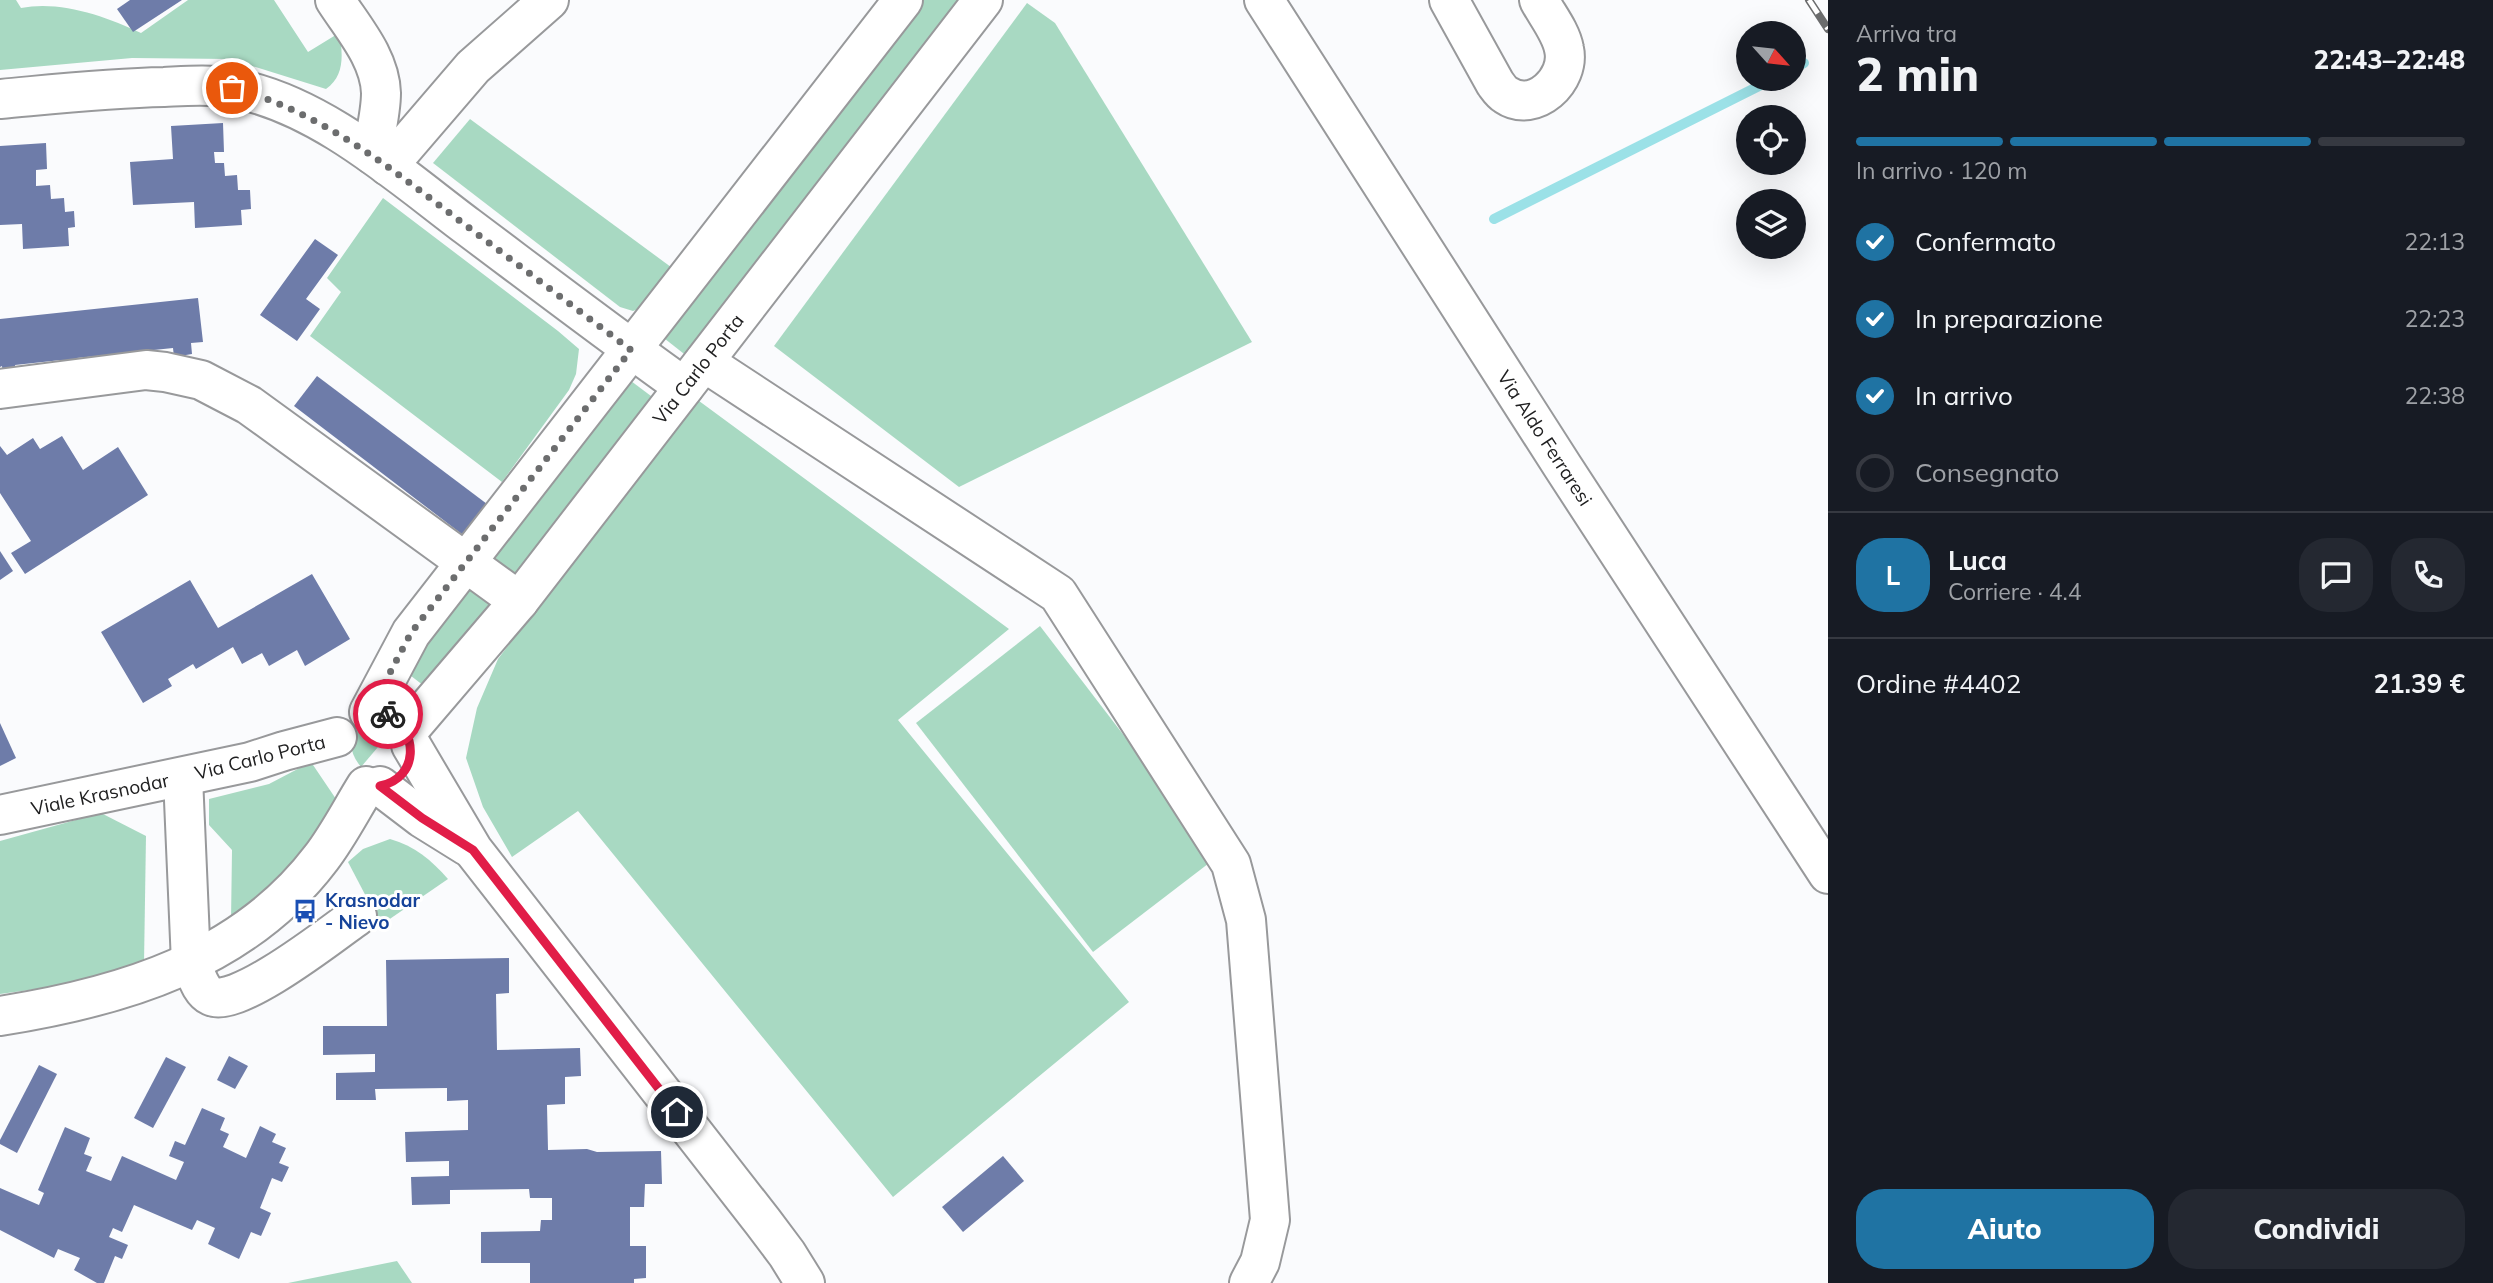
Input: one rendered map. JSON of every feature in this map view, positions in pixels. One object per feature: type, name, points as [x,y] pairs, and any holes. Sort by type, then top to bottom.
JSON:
[{"type":"street","points":[[334,0],[370,54],[378,74],[381,94],[380,160]]},
{"type":"street","points":[[380,160],[472,68],[549,0]]},
{"type":"street","points":[[369,712],[411,633],[903,0]]},
{"type":"street","name":"Via Carlo Porta","points":[[409,738],[519,601],[983,0]]},
{"type":"street","name":"Via Aldo Ferraresi","points":[[1264,0],[1828,874]]},
{"type":"street","points":[[1449,0],[1495,83],[1504,95],[1517,100],[1531,99],[1544,93],[1555,86],[1563,74],[1564,48],[1539,0]]},
{"type":"street","points":[[0,99],[122,88],[209,85],[232,88],[266,98],[316,120],[380,160],[631,350],[694,374],[1058,594],[1231,864],[1246,920],[1270,1220],[1260,1262],[1249,1283]]},
{"type":"street","points":[[0,389],[146,370],[184,374],[201,380],[249,405],[519,601]]},
{"type":"street","points":[[473,850],[373,786],[349,778],[342,771],[335,750],[337,737],[352,717],[377,711],[389,714],[400,722],[473,850],[763,1222],[805,1283]]},
{"type":"street","name":"Via Carlo Porta","points":[[183,777],[250,762],[337,737]]},
{"type":"street","points":[[0,1016],[120,991],[191,964],[231,941],[288,893],[321,859],[373,786],[394,781],[401,775],[407,766],[409,738]]},
{"type":"street","name":"Viale Krasnodar","points":[[0,815],[183,777],[191,964],[201,986],[210,996],[224,999],[253,988],[358,916]]},
{"type":"green space","points":[[0,0],[16,0],[21,8],[51,6],[82,11],[141,33],[188,0],[274,0],[308,52],[339,33],[340,71],[326,89],[230,59],[132,58],[0,70]]},
{"type":"green space","points":[[921,0],[962,0],[688,357],[660,335]]},
{"type":"green space","points":[[1027,3],[1055,23],[1252,342],[959,487],[774,346]]},
{"type":"green space","points":[[470,119],[675,270],[643,307],[633,311],[620,307],[433,163]]},
{"type":"green space","points":[[383,198],[579,349],[576,374],[569,390],[502,482],[310,336],[341,292],[327,278]]},
{"type":"green space","points":[[627,378],[655,399],[512,582],[485,561]]},
{"type":"green space","points":[[695,398],[1009,629],[898,720],[1129,1002],[893,1197],[578,811],[512,857],[483,807],[466,758],[477,708],[498,659]]},
{"type":"green space","points":[[470,581],[496,602],[428,689],[402,669]]},
{"type":"green space","points":[[1040,626],[1217,857],[1093,952],[916,723]]},
{"type":"green space","points":[[382,717],[401,720],[361,767],[352,750],[354,732],[361,720]]},
{"type":"green space","points":[[311,762],[336,799],[311,842],[264,893],[231,921],[232,850],[209,825],[209,799],[269,784]]},
{"type":"green space","points":[[101,813],[146,836],[144,963],[73,984],[0,994],[0,841]]},
{"type":"green space","points":[[390,839],[422,854],[448,879],[381,925],[348,862],[363,849]]},
{"type":"green space","points":[[397,1261],[412,1283],[288,1283]]},
{"type":"building","points":[[130,0],[182,0],[133,32],[117,9]]},
{"type":"building","points":[[223,123],[224,152],[214,152],[215,163],[224,163],[225,176],[237,175],[238,190],[250,190],[251,209],[241,210],[242,225],[195,228],[194,202],[133,205],[130,162],[173,159],[171,126]]},
{"type":"building","points":[[46,143],[47,169],[36,170],[36,186],[50,185],[51,199],[64,198],[65,212],[74,211],[75,227],[68,228],[69,246],[23,249],[22,224],[0,225],[0,146]]},
{"type":"building","points":[[315,239],[338,255],[306,299],[320,309],[297,341],[260,315]]},
{"type":"building","points":[[198,298],[203,342],[191,343],[192,354],[174,357],[173,348],[77,358],[78,367],[62,369],[61,360],[15,365],[16,374],[3,375],[2,366],[0,367],[0,319]]},
{"type":"building","points":[[317,376],[487,504],[463,535],[294,406]]},
{"type":"building","points":[[62,436],[83,470],[118,447],[148,495],[25,574],[11,553],[31,541],[0,493],[0,446],[7,455],[33,438],[40,449]]},
{"type":"building","points":[[0,551],[13,571],[0,580]]},
{"type":"building","points":[[312,574],[350,639],[305,666],[297,650],[269,666],[262,653],[242,664],[233,647],[196,669],[193,664],[168,679],[172,686],[143,703],[101,632],[190,580],[218,628]]},
{"type":"building","points":[[0,723],[16,758],[0,766]]},
{"type":"building","points":[[509,958],[509,993],[496,994],[497,1050],[580,1048],[581,1076],[565,1077],[565,1104],[547,1105],[548,1150],[661,1151],[662,1184],[645,1184],[644,1207],[630,1207],[630,1246],[646,1246],[646,1278],[634,1279],[634,1283],[530,1283],[530,1263],[481,1263],[481,1232],[540,1231],[541,1220],[552,1220],[552,1198],[530,1198],[529,1189],[450,1190],[450,1204],[412,1205],[411,1177],[449,1176],[449,1161],[406,1162],[405,1132],[468,1130],[468,1100],[447,1101],[447,1088],[375,1089],[376,1100],[336,1100],[336,1073],[375,1072],[375,1054],[323,1055],[323,1026],[387,1026],[386,960]]},
{"type":"building","points":[[229,1056],[248,1066],[235,1089],[217,1080]]},
{"type":"building","points":[[166,1057],[186,1067],[153,1128],[134,1118]]},
{"type":"building","points":[[39,1065],[57,1074],[17,1153],[0,1144],[0,1140]]},
{"type":"building","points":[[202,1108],[225,1118],[220,1130],[229,1134],[223,1147],[246,1158],[260,1126],[276,1134],[272,1142],[286,1148],[279,1163],[289,1167],[282,1182],[272,1178],[260,1208],[271,1213],[261,1236],[251,1232],[239,1259],[208,1244],[215,1228],[197,1220],[192,1230],[134,1205],[122,1232],[113,1228],[109,1237],[128,1245],[122,1259],[115,1256],[104,1283],[97,1283],[74,1270],[80,1258],[58,1249],[54,1258],[0,1230],[0,1188],[39,1205],[44,1193],[38,1190],[65,1127],[90,1138],[84,1154],[92,1157],[86,1171],[111,1181],[122,1156],[176,1180],[184,1162],[169,1156],[175,1141],[185,1145]]},
{"type":"building","points":[[1003,1156],[1024,1181],[963,1232],[942,1207]]},
{"type":"waterway","points":[[1494,219],[1749,91]]},
{"type":"railway","points":[[1809,0],[1828,29]]},
{"type":"way so far","points":[[232,88],[287,106],[372,154],[631,350],[411,633],[369,712],[388,714]]},
{"type":"place","name":"Krasnodar - Nievo","points":[[305,911]]},
{"type":"route","points":[[388,714],[400,722],[407,732],[411,745],[410,757],[401,775],[380,786],[422,818],[473,850],[677,1112]]}]
